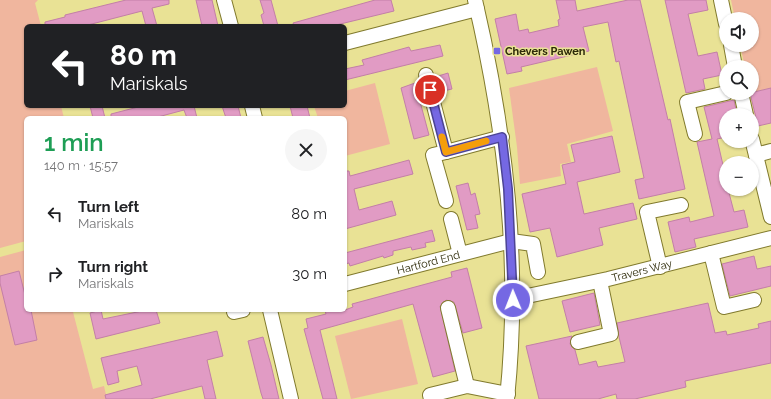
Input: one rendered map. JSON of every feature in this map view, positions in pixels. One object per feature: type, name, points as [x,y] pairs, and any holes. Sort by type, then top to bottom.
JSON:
[{"type":"street","points":[[224,0],[230,24]]},
{"type":"street","points":[[721,0],[724,12]]},
{"type":"street","points":[[347,42],[476,4],[502,137],[508,189],[512,241],[513,300],[507,396],[467,386],[430,395],[431,399]]},
{"type":"street","points":[[426,75],[446,152]]},
{"type":"street","points":[[695,134],[687,102],[719,95]]},
{"type":"street","points":[[446,201],[434,155],[502,137]]},
{"type":"street","points":[[754,148],[771,217]]},
{"type":"street","points":[[756,154],[771,151]]},
{"type":"street","points":[[660,266],[647,212],[681,205]]},
{"type":"street","points":[[451,219],[460,254]]},
{"type":"street","name":"Travers Way","points":[[513,300],[600,281],[771,238]]},
{"type":"street","points":[[512,241],[533,244],[538,272]]},
{"type":"street","name":"Hartford End","points":[[347,283],[512,241]]},
{"type":"street","points":[[711,253],[724,307],[754,300]]},
{"type":"street","points":[[578,342],[611,334],[600,281]]},
{"type":"street","points":[[448,308],[467,386]]},
{"type":"street","points":[[270,312],[291,399]]},
{"type":"shaded area","points":[[0,0],[38,0],[35,3],[40,24],[24,24],[24,108],[62,108],[64,116],[24,116],[24,242],[0,248]]},
{"type":"shaded area","points":[[731,0],[771,0],[771,88],[759,91],[759,60],[743,60],[742,52],[759,52],[759,12],[734,12]]},
{"type":"shaded area","points":[[597,67],[613,131],[567,144],[571,162],[560,164],[561,176],[520,184],[517,147],[509,88]]},
{"type":"shaded area","points":[[375,83],[390,144],[347,155],[347,116],[317,116],[315,108],[347,108],[347,90]]},
{"type":"shaded area","points":[[24,251],[24,312],[73,312],[93,389],[104,386],[107,399],[0,399],[0,257]]},
{"type":"shaded area","points":[[402,319],[418,384],[351,399],[335,336]]},
{"type":"building","points":[[126,0],[169,0],[169,4],[152,8],[156,24],[145,24],[142,11],[92,24],[45,24],[45,22],[65,17],[65,15]]},
{"type":"building","points":[[196,0],[212,0],[218,24],[202,24]]},
{"type":"building","points":[[260,0],[271,0],[277,24],[263,24],[261,15],[264,13]]},
{"type":"building","points":[[375,0],[391,0],[394,11],[340,24],[293,23]]},
{"type":"building","points":[[556,0],[575,0],[577,11],[628,0],[640,0],[668,120],[670,119],[685,189],[639,199],[635,180],[644,178],[619,61],[616,62],[608,22],[583,27],[589,51],[521,67],[522,71],[507,74],[495,19],[516,14],[519,31],[528,29],[529,33],[559,26],[558,20],[560,19]]},
{"type":"building","points":[[665,0],[706,0],[708,10],[688,14],[698,56],[717,52],[719,61],[719,76],[703,79],[705,89],[686,93]]},
{"type":"building","points":[[440,45],[443,56],[347,80],[347,69],[364,65],[362,60],[409,47],[411,51]]},
{"type":"building","points":[[448,73],[452,89],[439,92],[435,77]]},
{"type":"building","points":[[415,83],[429,135],[414,139],[401,88]]},
{"type":"building","points":[[771,88],[771,123],[759,126],[759,108],[754,108],[752,100],[759,100],[759,91]]},
{"type":"building","points":[[734,100],[736,108],[719,108],[719,139],[717,139],[721,156],[719,156],[719,196],[730,196],[734,212],[744,210],[748,227],[694,239],[696,247],[675,252],[668,222],[689,217],[690,222],[714,216],[697,142],[712,139],[704,107]]},
{"type":"building","points":[[90,108],[102,108],[104,116],[92,116]]},
{"type":"building","points":[[134,108],[194,108],[196,116],[186,116],[184,110],[162,116],[111,116],[111,114]]},
{"type":"building","points":[[223,108],[238,108],[240,116],[225,116]]},
{"type":"building","points":[[290,108],[308,108],[310,116],[292,116]]},
{"type":"building","points":[[612,136],[620,172],[577,182],[584,214],[633,203],[637,219],[599,228],[603,245],[557,257],[550,228],[530,232],[522,194],[566,184],[562,165],[575,162],[571,145]]},
{"type":"building","points":[[409,160],[413,174],[354,189],[359,210],[392,201],[396,215],[347,228],[347,171],[349,171],[350,176]]},
{"type":"building","points":[[468,183],[471,195],[475,193],[480,214],[475,215],[478,228],[467,230],[456,186]]},
{"type":"building","points":[[432,230],[435,241],[425,243],[426,247],[412,250],[411,247],[393,251],[393,255],[384,258],[383,256],[350,266],[349,263],[347,264],[347,252]]},
{"type":"building","points":[[754,256],[757,269],[771,266],[771,286],[730,296],[722,264]]},
{"type":"building","points":[[467,268],[482,328],[463,333],[454,302],[446,300],[440,306],[455,371],[433,377],[413,304],[320,330],[337,399],[323,399],[304,329],[308,328],[306,319],[326,314],[326,312],[347,312],[347,309],[353,307],[352,304],[452,277],[451,272]]},
{"type":"building","points":[[19,271],[24,291],[24,312],[31,312],[37,340],[15,345],[0,283],[0,276]]},
{"type":"building","points":[[594,293],[600,325],[570,332],[562,301]]},
{"type":"building","points":[[708,303],[715,333],[726,331],[727,335],[759,328],[758,324],[771,321],[771,363],[685,381],[686,387],[635,399],[617,399],[616,394],[598,399],[539,399],[526,346],[572,336],[570,344],[575,350],[579,365],[596,361],[598,367],[625,362],[617,323]]},
{"type":"building","points":[[101,312],[103,319],[137,312],[157,312],[160,323],[96,339],[90,313]]},
{"type":"building","points":[[217,331],[223,356],[207,360],[216,399],[205,399],[202,386],[150,399],[106,399],[105,395],[142,385],[137,366],[117,371],[119,382],[108,385],[101,358]]},
{"type":"building","points":[[263,337],[279,399],[263,399],[261,393],[248,341]]},
{"type":"slow traffic","points":[[442,137],[446,152],[486,141]]},
{"type":"place","name":"Chevers Pawen","points":[[497,51]]},
{"type":"route","points":[[430,90],[446,152],[502,137],[512,241],[513,300]]}]
